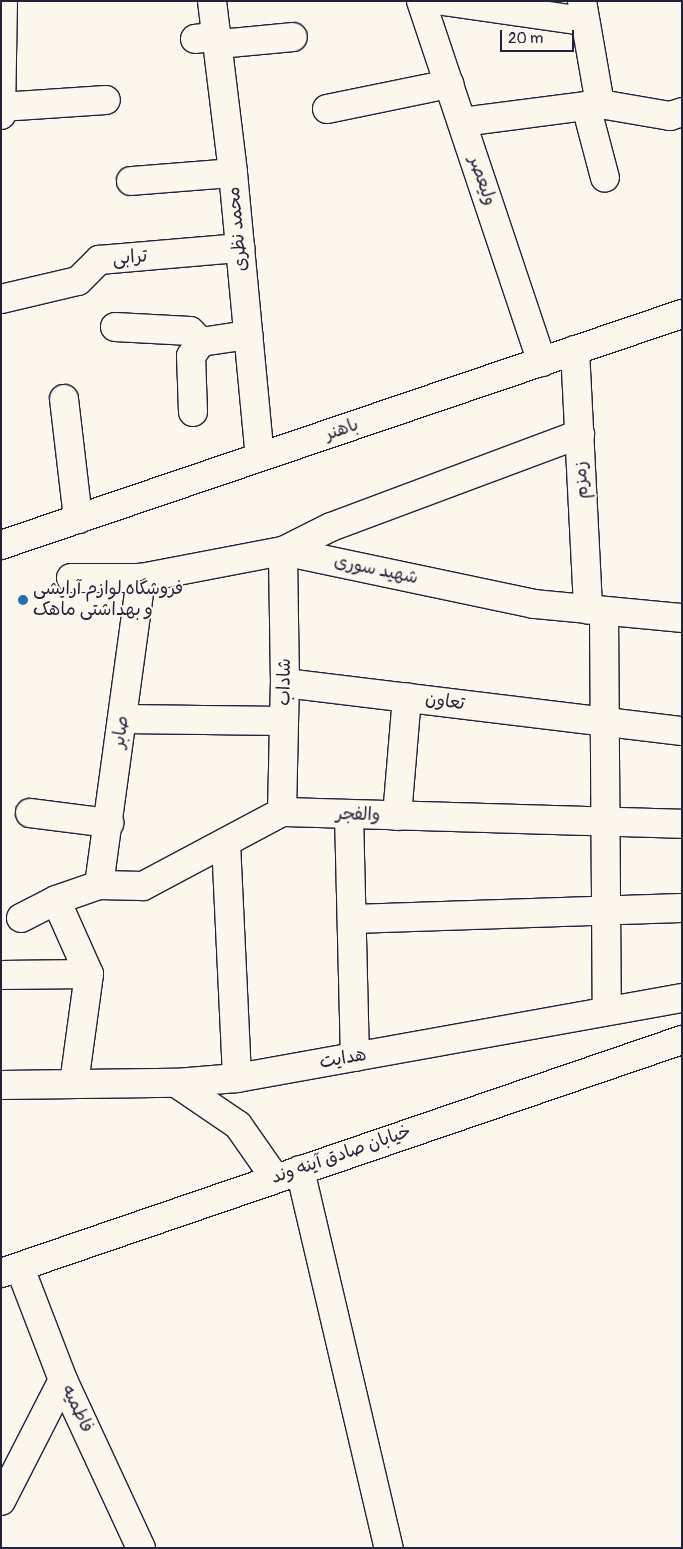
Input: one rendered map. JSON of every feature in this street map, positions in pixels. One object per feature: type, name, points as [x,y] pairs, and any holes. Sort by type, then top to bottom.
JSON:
[{"type":"street","points":[[1,115],[3,1]]},
{"type":"street","name":"محمد نظری","points":[[212,1],[211,40],[233,173],[260,457]]},
{"type":"street","name":"ولیعصر","points":[[421,1],[542,362]]},
{"type":"street","points":[[443,1],[582,11],[593,105],[605,178]]},
{"type":"street","points":[[211,40],[293,37]]},
{"type":"street","points":[[327,109],[449,84]]},
{"type":"street","points":[[1,107],[106,100]]},
{"type":"street","points":[[462,122],[593,105],[676,121]]},
{"type":"street","points":[[131,181],[233,173]]},
{"type":"street","name":"ترابی","points":[[1,299],[78,281],[99,260],[240,248]]},
{"type":"street","name":"باهنر","points":[[1,546],[682,314]]},
{"type":"street","points":[[115,327],[190,331],[201,342]]},
{"type":"street","points":[[192,412],[192,356],[201,342],[248,335]]},
{"type":"street","name":"زمزم","points":[[575,350],[580,434],[604,724],[607,1011]]},
{"type":"street","points":[[64,399],[78,519]]},
{"type":"street","points":[[283,551],[331,527],[580,434]]},
{"type":"street","name":"شهید سوری","points":[[71,578],[141,578],[283,551],[534,604],[682,618]]},
{"type":"street","name":"شاداب","points":[[282,812],[285,683],[283,551]]},
{"type":"street","name":"صابر","points":[[99,884],[109,823],[141,578]]},
{"type":"street","name":"تعاون","points":[[285,683],[407,697],[604,724],[682,731]]},
{"type":"street","points":[[397,816],[407,697]]},
{"type":"street","points":[[123,719],[284,721]]},
{"type":"street","points":[[21,918],[56,900],[99,884],[143,886],[282,812]]},
{"type":"street","name":"والفجر","points":[[282,812],[605,824],[682,824]]},
{"type":"street","points":[[30,813],[109,823]]},
{"type":"street","points":[[349,814],[355,1057]]},
{"type":"street","points":[[226,843],[237,1078]]},
{"type":"street","points":[[56,900],[89,974],[74,1084]]},
{"type":"street","points":[[352,920],[682,908]]},
{"type":"street","points":[[1,975],[89,974]]},
{"type":"street","name":"هدایت","points":[[1,1085],[176,1083],[237,1078],[682,998]]},
{"type":"street","name":"خیابان صادق آینه وند","points":[[10,1270],[682,1040]]},
{"type":"street","points":[[176,1083],[238,1125],[287,1174],[389,1548]]},
{"type":"street","name":"فاطمیه","points":[[10,1270],[141,1548]]},
{"type":"street","points":[[1,1501],[63,1380]]},
{"type":"place","name":"فروشگاه لوازم آرایشی و بهداشتی ماهک","points":[[23,600]]}]
